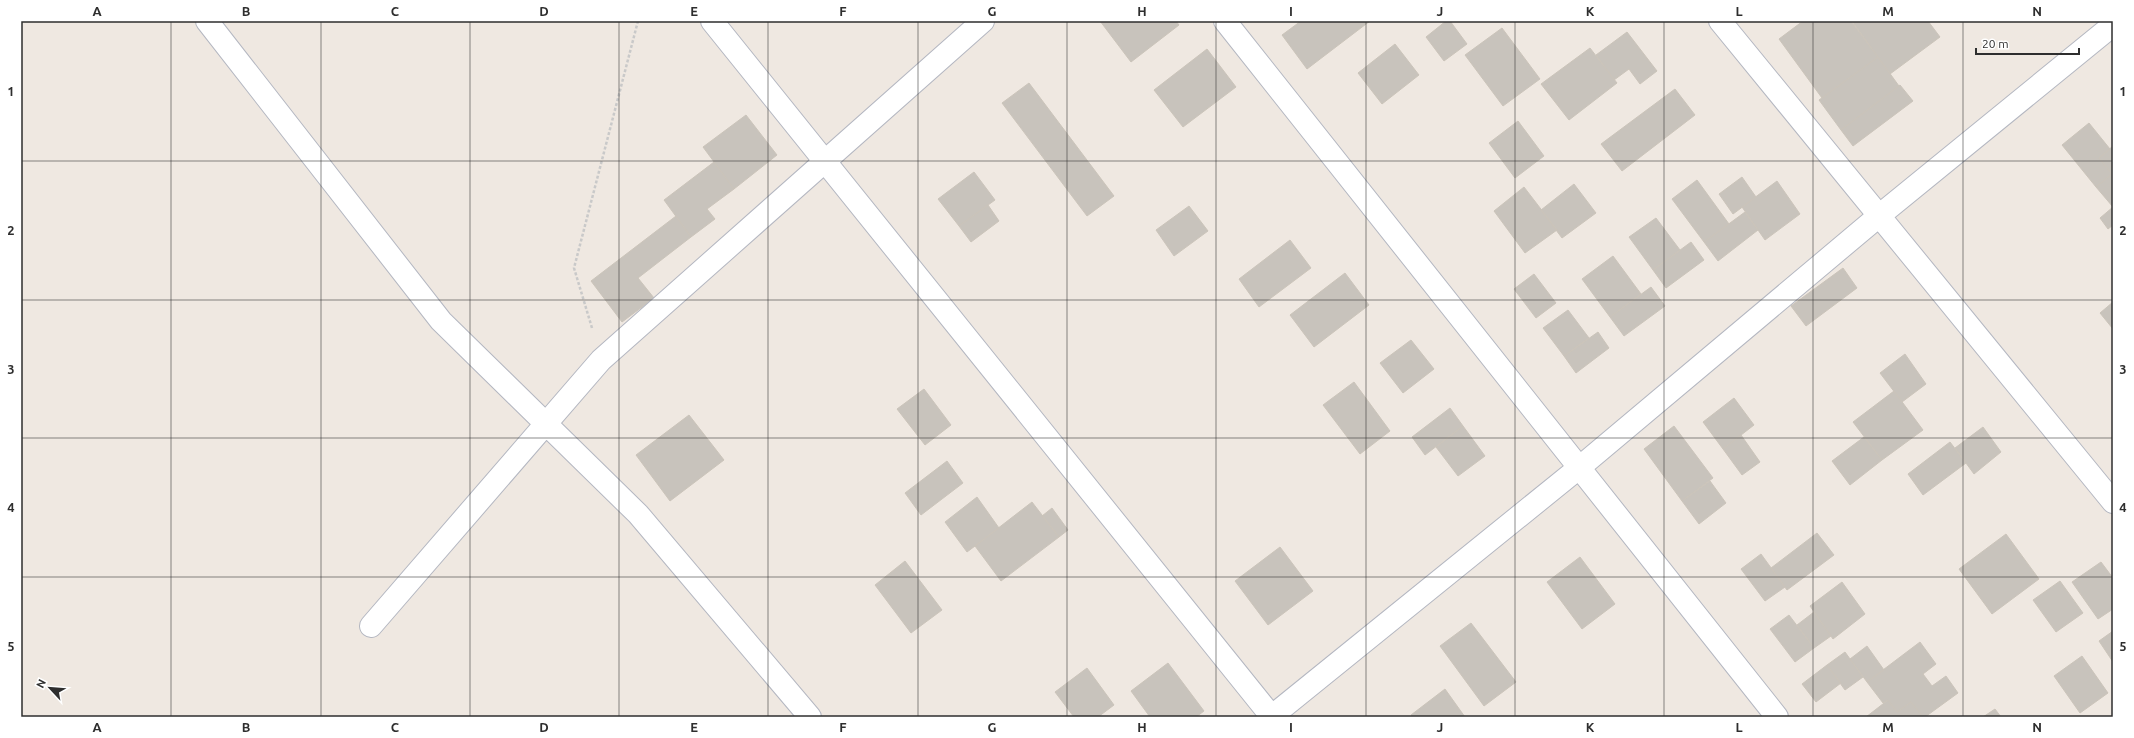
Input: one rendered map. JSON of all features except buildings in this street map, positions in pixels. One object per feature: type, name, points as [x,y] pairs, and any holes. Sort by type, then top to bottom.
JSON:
[{"type":"street","points":[[207,21],[441,321],[638,514],[810,717]]},
{"type":"street","points":[[712,21],[1272,717],[1580,467],[1880,215],[2113,25]]},
{"type":"street","points":[[371,626],[601,360],[826,162],[983,21]]},
{"type":"street","points":[[1225,21],[1777,717]]},
{"type":"street","points":[[1720,21],[2113,502]]},
{"type":"path","points":[[601,360],[574,268],[638,21]]}]
